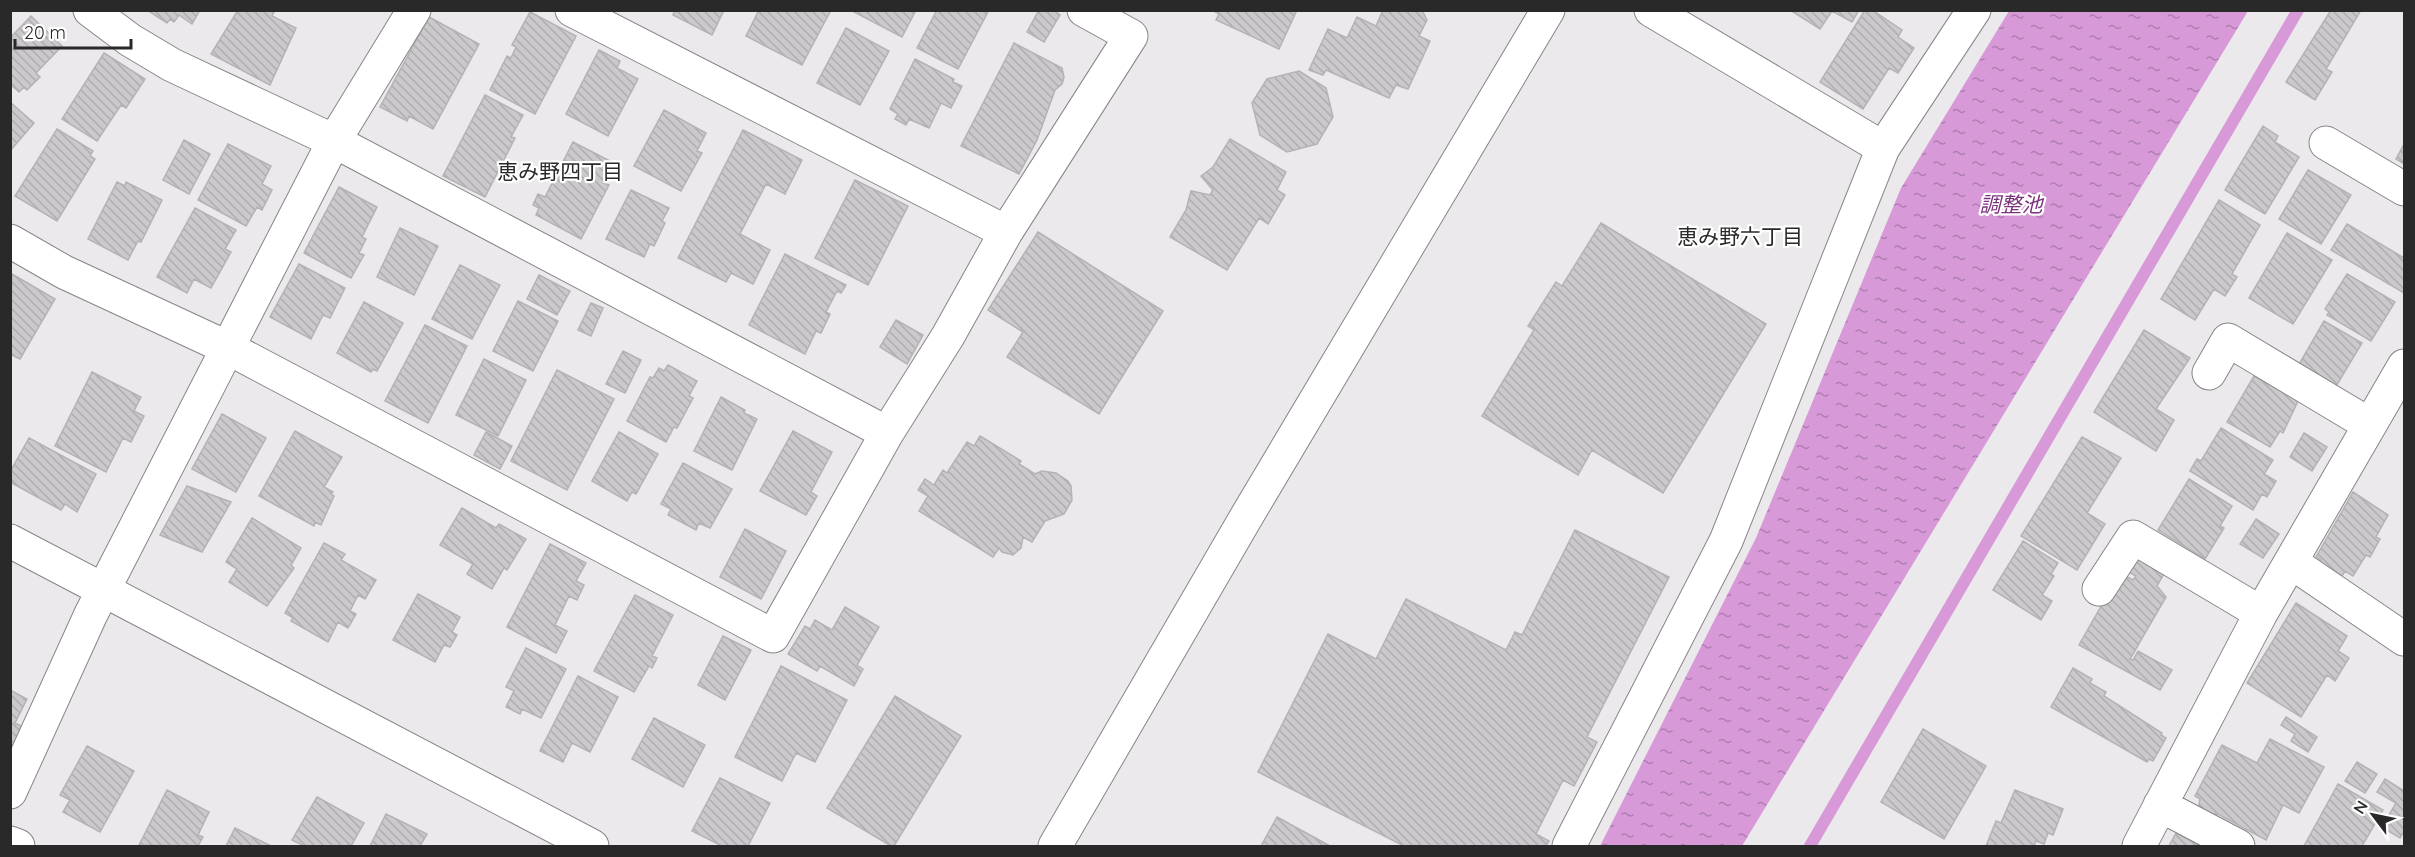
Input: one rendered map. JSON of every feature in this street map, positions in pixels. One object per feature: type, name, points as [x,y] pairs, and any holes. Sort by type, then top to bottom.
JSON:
[{"type":"street","points":[[90,10],[130,40],[172,65],[334,141],[887,433]]},
{"type":"street","points":[[10,792],[104,589],[334,141],[414,10]]},
{"type":"street","points":[[572,10],[1006,232]]},
{"type":"street","points":[[10,242],[63,272],[228,348],[773,636],[887,433],[948,336],[1006,232],[1131,36],[1084,10]]},
{"type":"street","points":[[1055,846],[1248,514],[1548,10]]},
{"type":"street","points":[[1651,10],[1883,148]]},
{"type":"street","points":[[1569,846],[1726,541],[1883,148],[1974,10]]},
{"type":"street","points":[[2326,143],[2404,189]]},
{"type":"street","points":[[2209,373],[2228,340],[2370,425]]},
{"type":"street","points":[[2139,846],[2262,613],[2404,366]]},
{"type":"street","points":[[2099,589],[2133,537],[2262,613]]},
{"type":"street","points":[[10,541],[592,846]]},
{"type":"street","points":[[2291,562],[2404,639]]},
{"type":"street","points":[[2160,805],[2238,846]]},
{"type":"street","points":[[10,843],[18,846]]},
{"type":"water","name":"調整池","points":[[2009,11],[2248,11],[1742,846],[1600,846],[1756,538],[1901,188]]},
{"type":"building","points":[[147,10],[200,10],[192,24],[179,15],[174,22],[170,19],[167,23]]},
{"type":"building","points":[[238,10],[275,10],[272,16],[296,28],[270,85],[211,54]]},
{"type":"building","points":[[675,10],[724,10],[712,35],[673,15]]},
{"type":"building","points":[[759,10],[831,10],[802,65],[746,36]]},
{"type":"building","points":[[855,10],[916,10],[902,37],[854,12]]},
{"type":"building","points":[[937,10],[989,10],[958,69],[917,48]]},
{"type":"building","points":[[1039,10],[1053,10],[1060,15],[1044,42],[1027,32]]},
{"type":"building","points":[[1212,10],[1297,10],[1279,49],[1216,20],[1219,14]]},
{"type":"building","points":[[1383,10],[1422,10],[1427,20],[1419,36],[1430,41],[1408,89],[1396,85],[1389,98],[1326,70],[1323,75],[1309,70],[1328,29],[1347,38],[1357,17],[1376,26]]},
{"type":"building","points":[[1790,10],[1859,10],[1852,22],[1832,11],[1820,29]]},
{"type":"building","points":[[1865,10],[1872,10],[1902,30],[1898,37],[1914,48],[1898,73],[1889,68],[1863,109],[1820,82]]},
{"type":"building","points":[[2331,10],[2361,10],[2326,69],[2332,72],[2315,100],[2286,82]]},
{"type":"building","points":[[530,12],[576,36],[535,114],[490,90],[507,56],[511,58],[516,47],[512,45]]},
{"type":"building","points":[[31,16],[62,46],[36,73],[40,77],[27,90],[24,87],[19,92],[10,84],[10,38]]},
{"type":"building","points":[[429,17],[479,44],[433,129],[409,116],[407,121],[380,107]]},
{"type":"building","points":[[846,28],[889,51],[860,105],[817,83]]},
{"type":"building","points":[[1014,43],[1062,68],[1064,77],[1062,84],[1055,90],[1037,140],[1019,174],[961,146]]},
{"type":"building","points":[[599,50],[620,61],[617,68],[638,79],[608,136],[566,114]]},
{"type":"building","points":[[104,53],[145,79],[126,108],[121,105],[97,141],[62,119]]},
{"type":"building","points":[[915,59],[954,79],[953,82],[962,86],[951,108],[941,103],[929,128],[909,119],[906,125],[895,119],[898,114],[890,109]]},
{"type":"building","points":[[1299,71],[1326,88],[1333,117],[1317,144],[1287,152],[1260,135],[1252,103],[1267,79]]},
{"type":"building","points":[[485,95],[523,115],[511,137],[515,138],[485,197],[443,176]]},
{"type":"building","points":[[10,102],[34,123],[10,151]]},
{"type":"building","points":[[664,110],[706,133],[697,151],[702,153],[681,191],[634,166]]},
{"type":"building","points":[[2263,126],[2278,136],[2275,142],[2299,157],[2265,214],[2225,190]]},
{"type":"building","points":[[57,129],[93,151],[90,156],[95,159],[57,221],[15,196]]},
{"type":"building","points":[[743,130],[802,160],[785,194],[766,184],[740,234],[770,250],[753,284],[731,273],[726,282],[678,258]]},
{"type":"building","points":[[1230,139],[1286,172],[1277,190],[1285,195],[1268,224],[1259,218],[1227,270],[1170,237],[1186,210],[1191,191],[1210,195],[1213,190],[1201,176],[1213,167]]},
{"type":"building","points":[[184,140],[210,154],[189,194],[163,180]]},
{"type":"building","points":[[573,142],[614,163],[604,183],[609,185],[581,239],[536,215],[539,208],[533,205],[538,194],[545,197]]},
{"type":"building","points":[[228,144],[271,166],[262,184],[272,190],[262,210],[257,207],[246,226],[198,200]]},
{"type":"building","points":[[2404,144],[2404,164],[2396,159]]},
{"type":"building","points":[[2308,170],[2351,195],[2321,244],[2279,219]]},
{"type":"building","points":[[855,180],[908,206],[868,285],[815,258]]},
{"type":"building","points":[[117,182],[125,186],[126,182],[162,200],[141,242],[138,241],[128,260],[88,239]]},
{"type":"building","points":[[339,187],[377,207],[362,237],[366,239],[359,253],[364,255],[351,278],[304,253]]},
{"type":"building","points":[[631,190],[669,208],[654,246],[650,244],[644,257],[606,239]]},
{"type":"building","points":[[2219,200],[2260,225],[2232,274],[2237,277],[2225,296],[2214,289],[2195,320],[2161,299]]},
{"type":"building","points":[[195,208],[236,230],[225,249],[231,252],[211,288],[194,279],[187,293],[157,277]]},
{"type":"building","points":[[1601,223],[1766,324],[1663,493],[1592,450],[1578,475],[1482,416],[1534,330],[1528,326],[1556,282],[1562,286]]},
{"type":"building","points":[[2347,224],[2404,258],[2404,293],[2331,250]]},
{"type":"building","points":[[400,228],[438,246],[414,295],[377,277]]},
{"type":"building","points":[[1038,232],[1163,311],[1099,414],[1007,357],[1023,332],[988,310]]},
{"type":"building","points":[[2287,233],[2332,260],[2293,324],[2249,298]]},
{"type":"building","points":[[785,254],[846,285],[841,293],[837,291],[826,312],[830,314],[821,333],[816,331],[805,354],[749,325]]},
{"type":"building","points":[[299,264],[345,288],[330,318],[323,315],[311,339],[270,317]]},
{"type":"building","points":[[460,265],[500,285],[472,339],[432,319]]},
{"type":"building","points":[[12,274],[55,299],[20,359],[10,354]]},
{"type":"building","points":[[2347,274],[2395,302],[2371,341],[2327,315],[2329,312],[2325,309]]},
{"type":"building","points":[[539,275],[570,291],[557,315],[527,299]]},
{"type":"building","points":[[518,301],[558,321],[533,371],[493,351]]},
{"type":"building","points":[[364,302],[403,323],[377,371],[373,369],[371,372],[337,353]]},
{"type":"building","points":[[591,303],[603,308],[591,336],[578,330]]},
{"type":"building","points":[[896,320],[923,335],[907,364],[880,347]]},
{"type":"building","points":[[2324,321],[2362,343],[2335,388],[2298,366]]},
{"type":"building","points":[[425,325],[467,346],[428,423],[385,401]]},
{"type":"building","points":[[2144,330],[2190,358],[2156,409],[2174,420],[2156,451],[2094,412]]},
{"type":"building","points":[[623,351],[641,360],[625,393],[606,384]]},
{"type":"building","points":[[484,359],[526,380],[498,436],[456,415]]},
{"type":"building","points":[[668,365],[697,381],[689,396],[693,398],[677,428],[674,427],[666,442],[627,421],[650,377],[653,378],[659,368],[664,371]]},
{"type":"building","points":[[557,370],[614,399],[567,490],[511,461]]},
{"type":"building","points":[[92,372],[141,397],[134,411],[144,416],[131,442],[123,438],[106,472],[55,446]]},
{"type":"building","points":[[2254,376],[2298,401],[2283,433],[2280,431],[2270,447],[2227,422]]},
{"type":"building","points":[[721,397],[757,419],[732,470],[694,451]]},
{"type":"building","points":[[222,414],[266,438],[236,492],[192,469]]},
{"type":"building","points":[[2221,428],[2273,460],[2264,474],[2276,481],[2267,497],[2262,494],[2253,510],[2190,471],[2197,459],[2201,461]]},
{"type":"building","points":[[295,431],[342,457],[324,487],[333,492],[331,494],[334,496],[321,525],[315,522],[314,526],[259,496]]},
{"type":"building","points":[[793,431],[832,452],[811,492],[817,496],[806,515],[760,491]]},
{"type":"building","points":[[486,432],[512,446],[500,469],[474,455]]},
{"type":"building","points":[[619,432],[658,454],[636,494],[632,492],[627,501],[592,481]]},
{"type":"building","points":[[2304,433],[2327,447],[2312,471],[2290,457]]},
{"type":"building","points":[[980,436],[1021,461],[1019,464],[1035,474],[1042,471],[1056,473],[1068,481],[1071,486],[1072,500],[1064,514],[1045,521],[1032,542],[1023,537],[1021,548],[1013,555],[1002,552],[999,548],[993,557],[919,511],[928,496],[918,490],[925,479],[934,485],[943,470],[947,473],[967,442],[974,446]]},
{"type":"building","points":[[2082,437],[2121,458],[2087,513],[2105,524],[2077,570],[2021,536]]},
{"type":"building","points":[[29,438],[96,474],[77,512],[65,504],[61,510],[10,482],[10,472]]},
{"type":"building","points":[[683,463],[732,489],[710,528],[699,523],[696,530],[668,515],[671,509],[661,504]]},
{"type":"building","points":[[2189,479],[2232,506],[2220,526],[2224,528],[2205,559],[2158,530]]},
{"type":"building","points":[[187,486],[231,502],[202,552],[160,535]]},
{"type":"building","points":[[2353,492],[2388,515],[2376,537],[2380,539],[2370,557],[2366,555],[2353,576],[2345,571],[2342,576],[2319,563],[2321,560],[2316,557]]},
{"type":"building","points":[[462,508],[496,528],[499,524],[526,539],[507,570],[504,568],[492,589],[467,574],[473,564],[440,545]]},
{"type":"building","points":[[252,518],[301,548],[291,565],[294,568],[267,606],[229,582],[237,569],[226,562]]},
{"type":"building","points":[[2256,519],[2279,534],[2263,558],[2240,544]]},
{"type":"building","points":[[745,529],[786,551],[761,599],[720,577]]},
{"type":"building","points":[[1575,530],[1669,577],[1587,737],[1597,742],[1574,786],[1563,780],[1536,834],[1549,841],[1546,846],[1404,846],[1258,772],[1328,634],[1376,659],[1406,599],[1506,650],[1515,632],[1522,635]]},
{"type":"building","points":[[2023,541],[2058,563],[2051,574],[2054,576],[2042,595],[2052,601],[2041,620],[1993,590]]},
{"type":"building","points":[[324,543],[345,554],[341,560],[376,580],[365,599],[358,595],[350,611],[356,614],[348,628],[338,622],[328,642],[291,621],[293,618],[285,613]]},
{"type":"building","points":[[550,544],[586,563],[576,581],[584,585],[577,600],[569,596],[555,625],[567,631],[556,653],[507,627]]},
{"type":"building","points":[[2131,554],[2165,572],[2157,586],[2166,597],[2130,659],[2133,660],[2138,651],[2172,670],[2160,690],[2079,645],[2120,573],[2133,580],[2136,576],[2123,569]]},
{"type":"building","points":[[418,594],[460,617],[452,632],[457,635],[450,647],[444,645],[435,662],[393,640]]},
{"type":"building","points":[[635,595],[673,615],[652,656],[657,658],[652,668],[649,666],[634,692],[594,671]]},
{"type":"building","points":[[2296,603],[2347,636],[2338,651],[2349,658],[2335,681],[2327,675],[2301,717],[2247,683]]},
{"type":"building","points":[[845,607],[879,627],[857,665],[863,669],[854,686],[820,666],[817,671],[788,654],[805,626],[810,629],[815,620],[832,630]]},
{"type":"building","points":[[723,636],[751,650],[725,700],[698,685]]},
{"type":"building","points":[[526,648],[566,669],[541,718],[522,709],[520,714],[506,707],[514,691],[506,687]]},
{"type":"building","points":[[781,666],[847,700],[815,762],[796,753],[782,781],[735,757]]},
{"type":"building","points":[[2073,668],[2092,679],[2090,683],[2106,692],[2104,696],[2162,733],[2161,735],[2166,738],[2153,761],[2149,759],[2147,762],[2051,707]]},
{"type":"building","points":[[578,676],[618,697],[590,752],[572,743],[563,762],[540,751]]},
{"type":"building","points":[[10,690],[27,699],[15,723],[23,727],[10,751]]},
{"type":"building","points":[[895,696],[961,736],[894,846],[891,846],[827,808]]},
{"type":"building","points":[[2286,717],[2317,737],[2308,752],[2291,741],[2295,734],[2281,725]]},
{"type":"building","points":[[654,718],[705,745],[683,787],[632,759]]},
{"type":"building","points":[[1923,729],[1986,766],[1944,839],[1881,802]]},
{"type":"building","points":[[2270,739],[2324,767],[2299,813],[2283,805],[2266,840],[2216,813],[2213,818],[2198,810],[2200,799],[2195,796],[2222,745],[2257,763]]},
{"type":"building","points":[[87,746],[134,771],[100,832],[63,812],[70,800],[60,795]]},
{"type":"building","points":[[2357,762],[2377,774],[2365,793],[2345,781]]},
{"type":"building","points":[[720,778],[770,803],[748,846],[722,846],[692,831]]},
{"type":"building","points":[[2385,779],[2404,791],[2404,831],[2400,838],[2382,827],[2396,803],[2377,792]]},
{"type":"building","points":[[2338,784],[2383,810],[2362,846],[2304,846]]},
{"type":"building","points":[[167,790],[209,812],[198,835],[203,837],[198,846],[139,845]]},
{"type":"building","points":[[2015,790],[2063,809],[2053,835],[2048,833],[2044,844],[2036,841],[2034,846],[1986,846],[1996,821],[2001,823]]},
{"type":"building","points":[[317,797],[364,823],[351,846],[304,846],[292,840]]},
{"type":"building","points":[[386,814],[427,834],[420,846],[370,846]]},
{"type":"building","points":[[1277,817],[1330,846],[1261,846]]},
{"type":"building","points":[[235,828],[271,846],[226,846]]},
{"type":"building","points":[[2176,833],[2201,846],[2169,846]]},
{"type":"waterway","points":[[1810,846],[2298,10]]},
{"type":"district","name":"恵み野四丁目","points":[[560,171]]},
{"type":"district","name":"恵み野六丁目","points":[[1740,236]]}]
